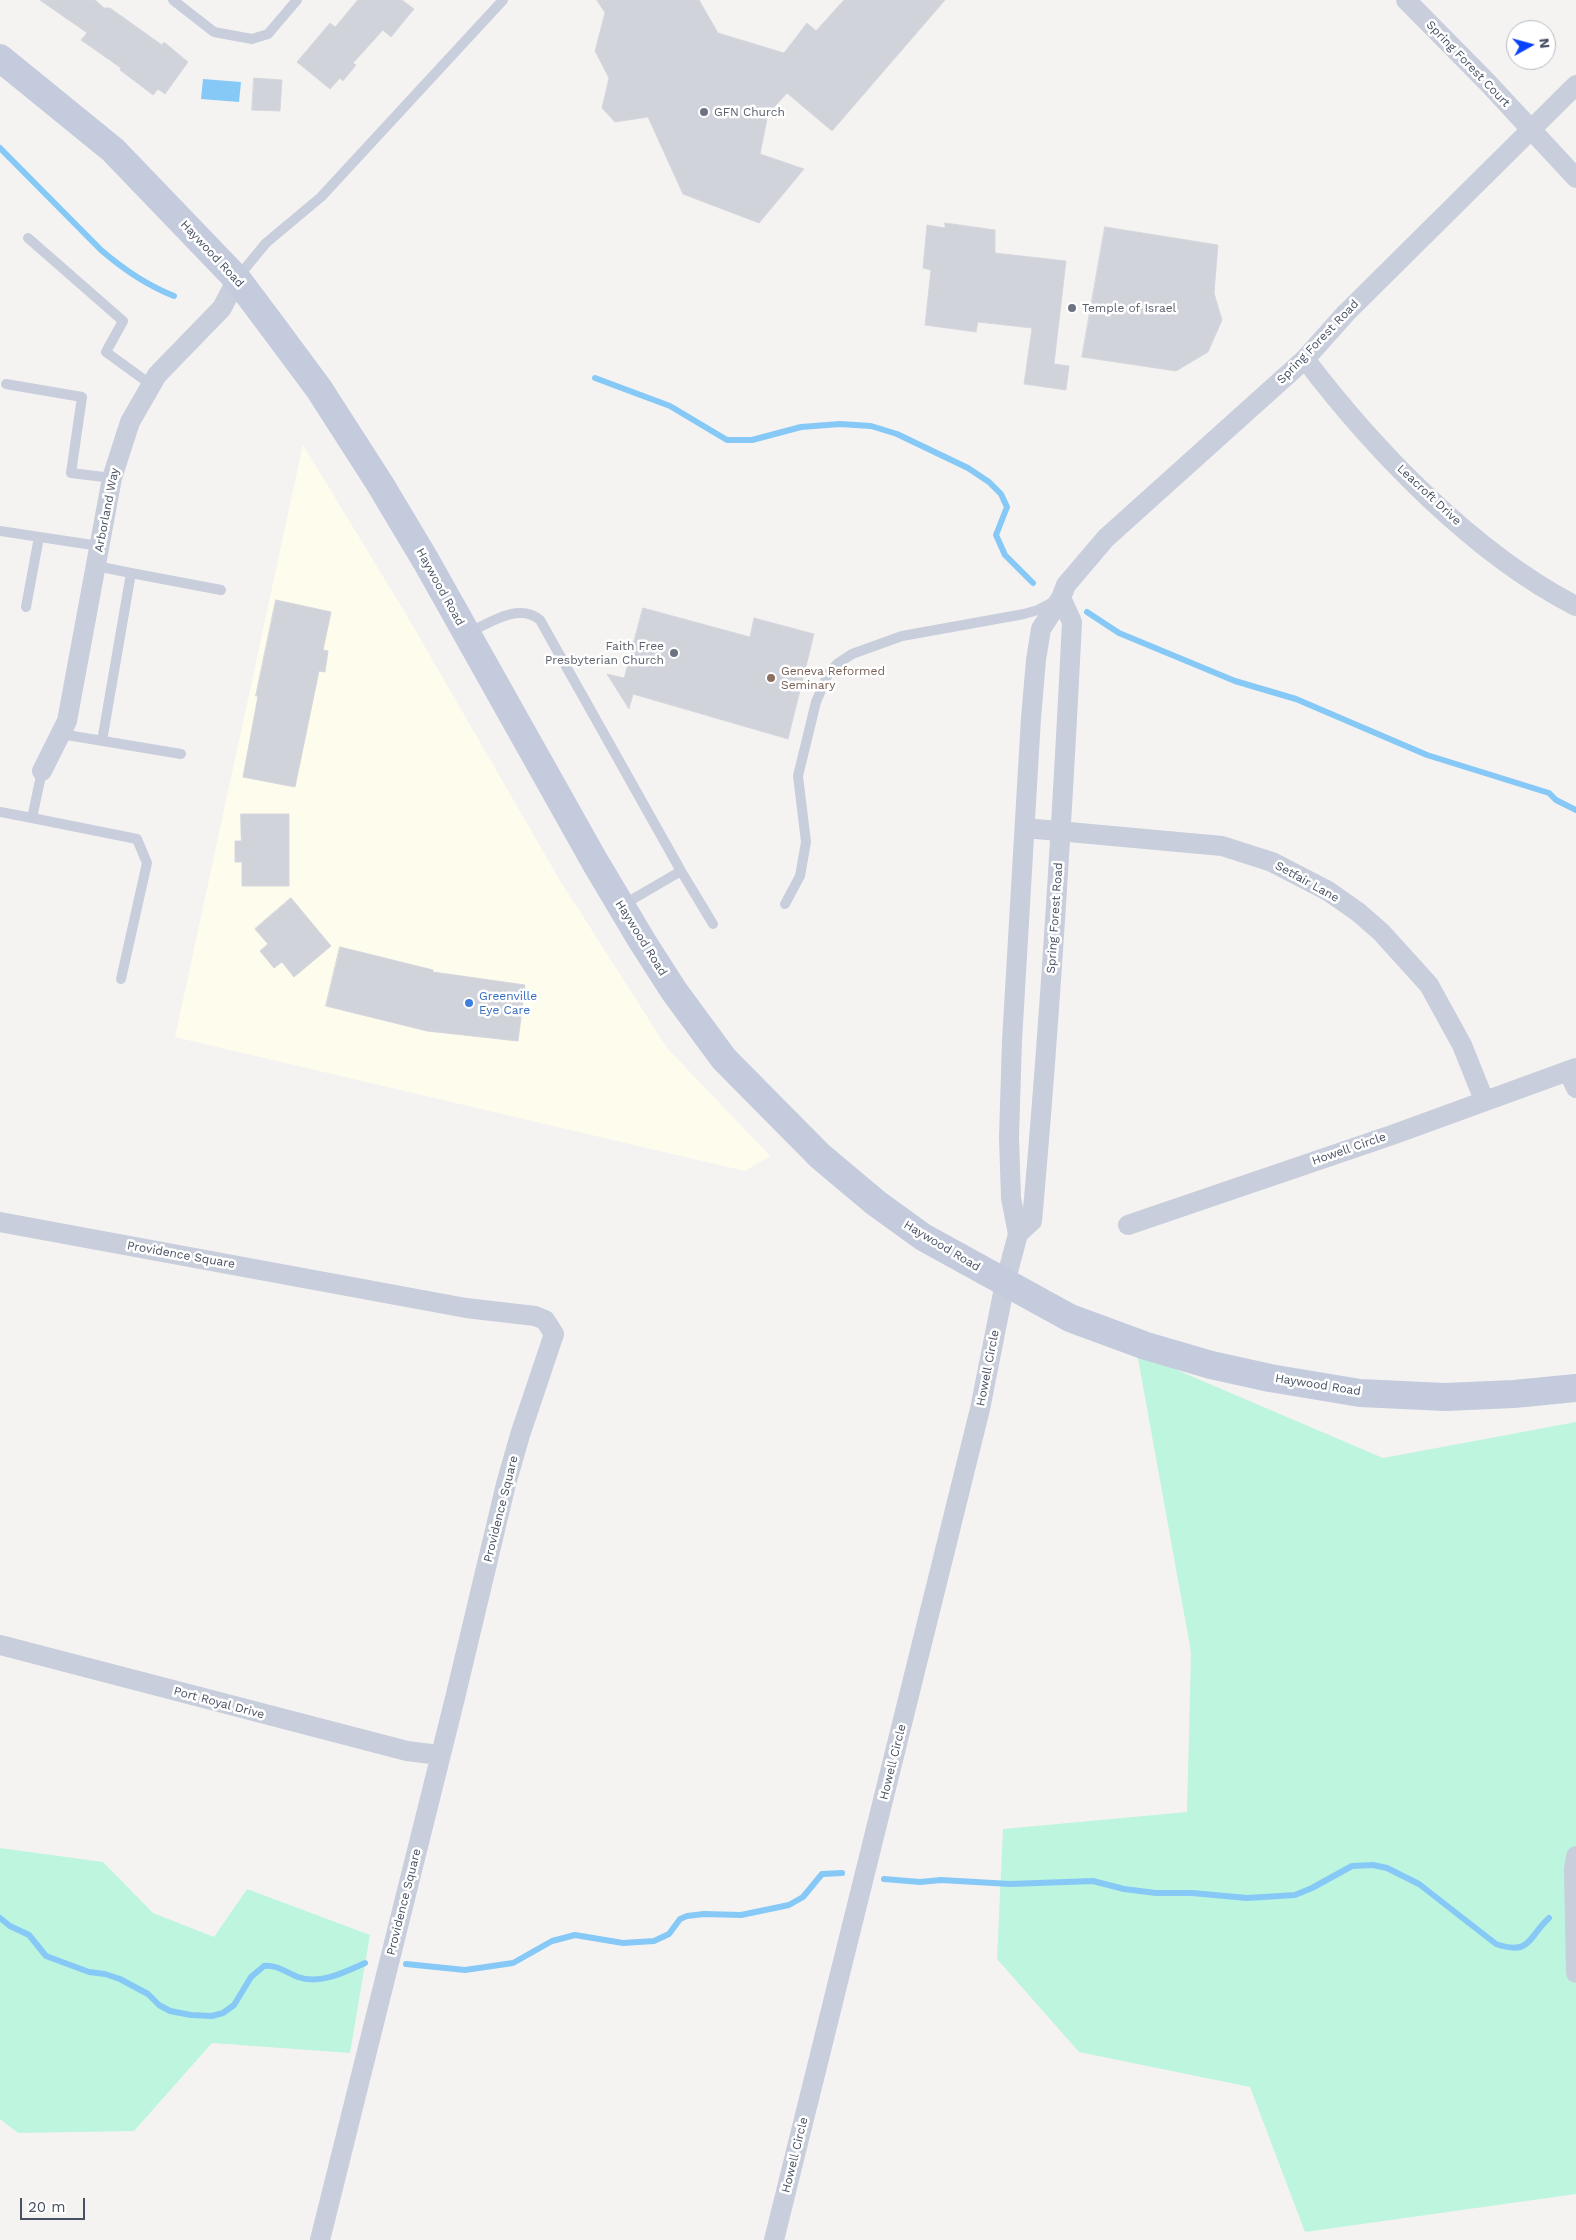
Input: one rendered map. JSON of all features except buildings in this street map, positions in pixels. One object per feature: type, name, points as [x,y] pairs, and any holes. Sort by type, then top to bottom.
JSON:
[{"type":"main road","name":"Haywood Road","points":[[0,58],[113,150],[237,279],[319,389],[380,484],[621,906],[674,990],[724,1059],[800,1137],[876,1203],[923,1237],[1070,1318],[1107,1333],[1211,1364],[1270,1378],[1360,1393],[1446,1397],[1514,1394],[1576,1388]]},
{"type":"street","name":"Spring Forest Court","points":[[1406,0],[1487,82],[1576,178]]},
{"type":"street","name":"Spring Forest Road","points":[[1005,1283],[1018,1234],[1011,1198],[1009,1137],[1015,976],[1036,660],[1041,629],[1061,598],[1066,584],[1106,538],[1305,359],[1346,313],[1576,85]]},
{"type":"street","name":"Arborland Way","points":[[42,771],[67,720],[112,478],[130,422],[150,384],[169,361],[222,308],[237,279]]},
{"type":"street","name":"Leacroft Drive","points":[[1305,359],[1332,395],[1442,510],[1491,550],[1539,585],[1576,606]]},
{"type":"street","name":"Spring Forest Road","points":[[1018,1234],[1032,1221],[1061,832],[1072,622],[1061,598]]},
{"type":"street","name":"Setfair Lane","points":[[1025,828],[1222,846],[1272,862],[1328,891],[1358,912],[1381,932],[1429,985],[1462,1045],[1484,1100]]},
{"type":"street","name":"Howell Circle","points":[[1128,1225],[1392,1135],[1484,1100],[1573,1076]]},
{"type":"street","name":"Providence Square","points":[[0,1222],[466,1308],[535,1316],[545,1320],[554,1334],[515,1452],[320,2240]]},
{"type":"street","name":"Howell Circle","points":[[774,2240],[980,1409],[1005,1283]]},
{"type":"street","name":"Port Royal Drive","points":[[0,1645],[407,1751],[440,1755]]},
{"type":"street","points":[[1576,1856],[1574,1869],[1576,1973]]},
{"type":"lane","points":[[173,0],[214,32],[252,39],[268,34],[297,0]]},
{"type":"lane","points":[[237,279],[266,243],[321,197],[503,0]]},
{"type":"lane","points":[[28,238],[123,321],[106,352],[150,384]]},
{"type":"lane","points":[[6,384],[82,397],[71,473],[112,478]]},
{"type":"lane","points":[[0,531],[39,537],[98,556],[131,573],[221,590]]},
{"type":"lane","points":[[26,607],[39,537]]},
{"type":"lane","points":[[102,741],[131,573]]},
{"type":"lane","points":[[785,904],[800,876],[806,842],[798,776],[816,702],[828,674],[837,664],[852,654],[902,636],[1024,614],[1038,610],[1061,598]]},
{"type":"lane","points":[[467,634],[511,614],[528,612],[540,620],[681,871],[713,924]]},
{"type":"lane","points":[[61,734],[181,754]]},
{"type":"lane","points":[[32,818],[42,771]]},
{"type":"lane","points":[[0,812],[137,839],[147,863],[121,979]]},
{"type":"lane","points":[[621,906],[681,871]]},
{"type":"shaded area","points":[[303,445],[407,616],[559,879],[667,1048],[770,1156],[745,1171],[175,1037]]},
{"type":"green space","points":[[1137,1353],[1383,1458],[1576,1422],[1576,2194],[1305,2232],[1250,2087],[1079,2052],[997,1959],[1003,1829],[1187,1812],[1191,1652]]},
{"type":"green space","points":[[0,1848],[103,1862],[153,1913],[214,1937],[247,1889],[370,1935],[350,2053],[212,2043],[134,2131],[18,2133],[0,2119]]},
{"type":"water","points":[[203,79],[241,82],[239,102],[201,99]]},
{"type":"waterway","points":[[0,148],[101,250],[135,276],[174,296]]},
{"type":"waterway","points":[[595,378],[670,406],[727,440],[752,440],[801,427],[840,424],[871,426],[897,434],[968,468],[989,482],[1001,494],[1007,507],[996,535],[1005,555],[1033,583]]},
{"type":"waterway","points":[[1087,612],[1119,633],[1235,681],[1296,699],[1427,755],[1549,793],[1556,800],[1576,810]]},
{"type":"waterway","points":[[884,1879],[920,1882],[941,1880],[1010,1884],[1093,1881],[1124,1889],[1156,1893],[1192,1893],[1247,1898],[1295,1895],[1352,1866],[1373,1865],[1387,1868],[1419,1884],[1496,1944],[1516,1948],[1523,1946],[1528,1943],[1549,1918]]},
{"type":"waterway","points":[[406,1964],[465,1970],[513,1963],[552,1941],[575,1935],[623,1943],[654,1941],[669,1934],[680,1919],[687,1916],[704,1914],[741,1915],[789,1905],[803,1897],[822,1874],[842,1873]]},
{"type":"waterway","points":[[0,1918],[10,1926],[29,1935],[46,1956],[89,1972],[105,1974],[120,1979],[148,1994],[159,2005],[170,2011],[191,2015],[212,2016],[223,2013],[234,2005],[251,1977],[264,1966],[277,1968],[298,1977],[315,1979],[332,1976],[365,1963]]},
{"type":"place","name":"GFN Church","points":[[704,112]]},
{"type":"place","name":"Temple of Israel","points":[[1072,308]]},
{"type":"place","name":"Faith Free Presbyterian Church","points":[[674,653]]},
{"type":"place","name":"Geneva Reformed Seminary","points":[[771,678]]},
{"type":"place","name":"Greenville Eye Care","points":[[469,1003]]}]
